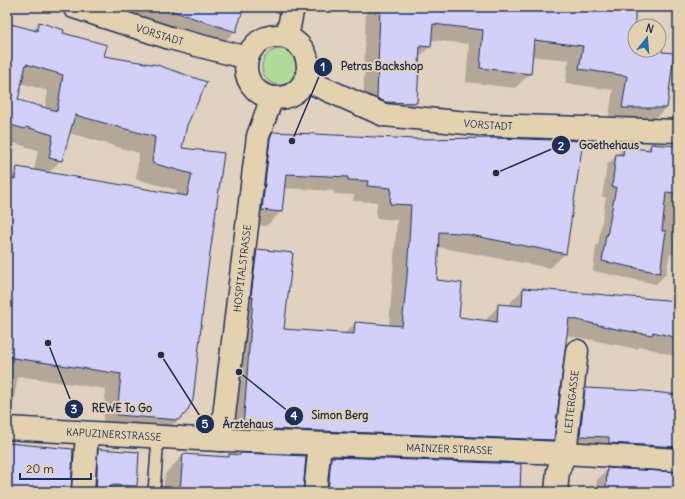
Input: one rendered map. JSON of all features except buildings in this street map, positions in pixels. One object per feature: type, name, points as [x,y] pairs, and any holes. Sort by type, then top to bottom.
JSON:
[{"type":"street","name":"VORSTADT","points":[[74,7],[170,38],[247,58]]},
{"type":"street","points":[[287,37],[293,7]]},
{"type":"street","points":[[267,37],[287,37],[295,41],[306,55],[308,64],[306,80],[295,92],[288,96],[272,98],[262,94],[254,87],[248,78],[246,68],[247,58],[251,49],[267,37]]},
{"type":"street","name":"VORSTADT","points":[[306,80],[384,115],[488,125],[678,131]]},
{"type":"street","name":"HOSPITALSTRASSE","points":[[221,440],[258,136],[272,98]]},
{"type":"street","name":"LEITERGASSE","points":[[556,492],[558,471],[565,453],[577,351]]},
{"type":"street","name":"KAPUZINERSTRASSE","points":[[7,428],[221,440]]},
{"type":"street","points":[[83,492],[87,433]]},
{"type":"street","name":"MAINZER STRASSE","points":[[221,440],[565,453],[678,460]]},
{"type":"street","points":[[315,492],[320,444]]},
{"type":"lane","points":[[154,492],[158,437]]},
{"type":"green space","points":[[280,49],[290,52],[295,57],[298,67],[295,77],[290,82],[280,85],[270,82],[265,77],[262,67],[265,57],[270,52]]},
{"type":"place","name":"Petras Backshop","points":[[292,141]]},
{"type":"place","name":"Goethehaus","points":[[496,173]]},
{"type":"place","name":"REWE To Go","points":[[48,343]]},
{"type":"place","name":"Ärztehaus","points":[[161,355]]},
{"type":"place","name":"Simon Berg","points":[[239,372]]}]
